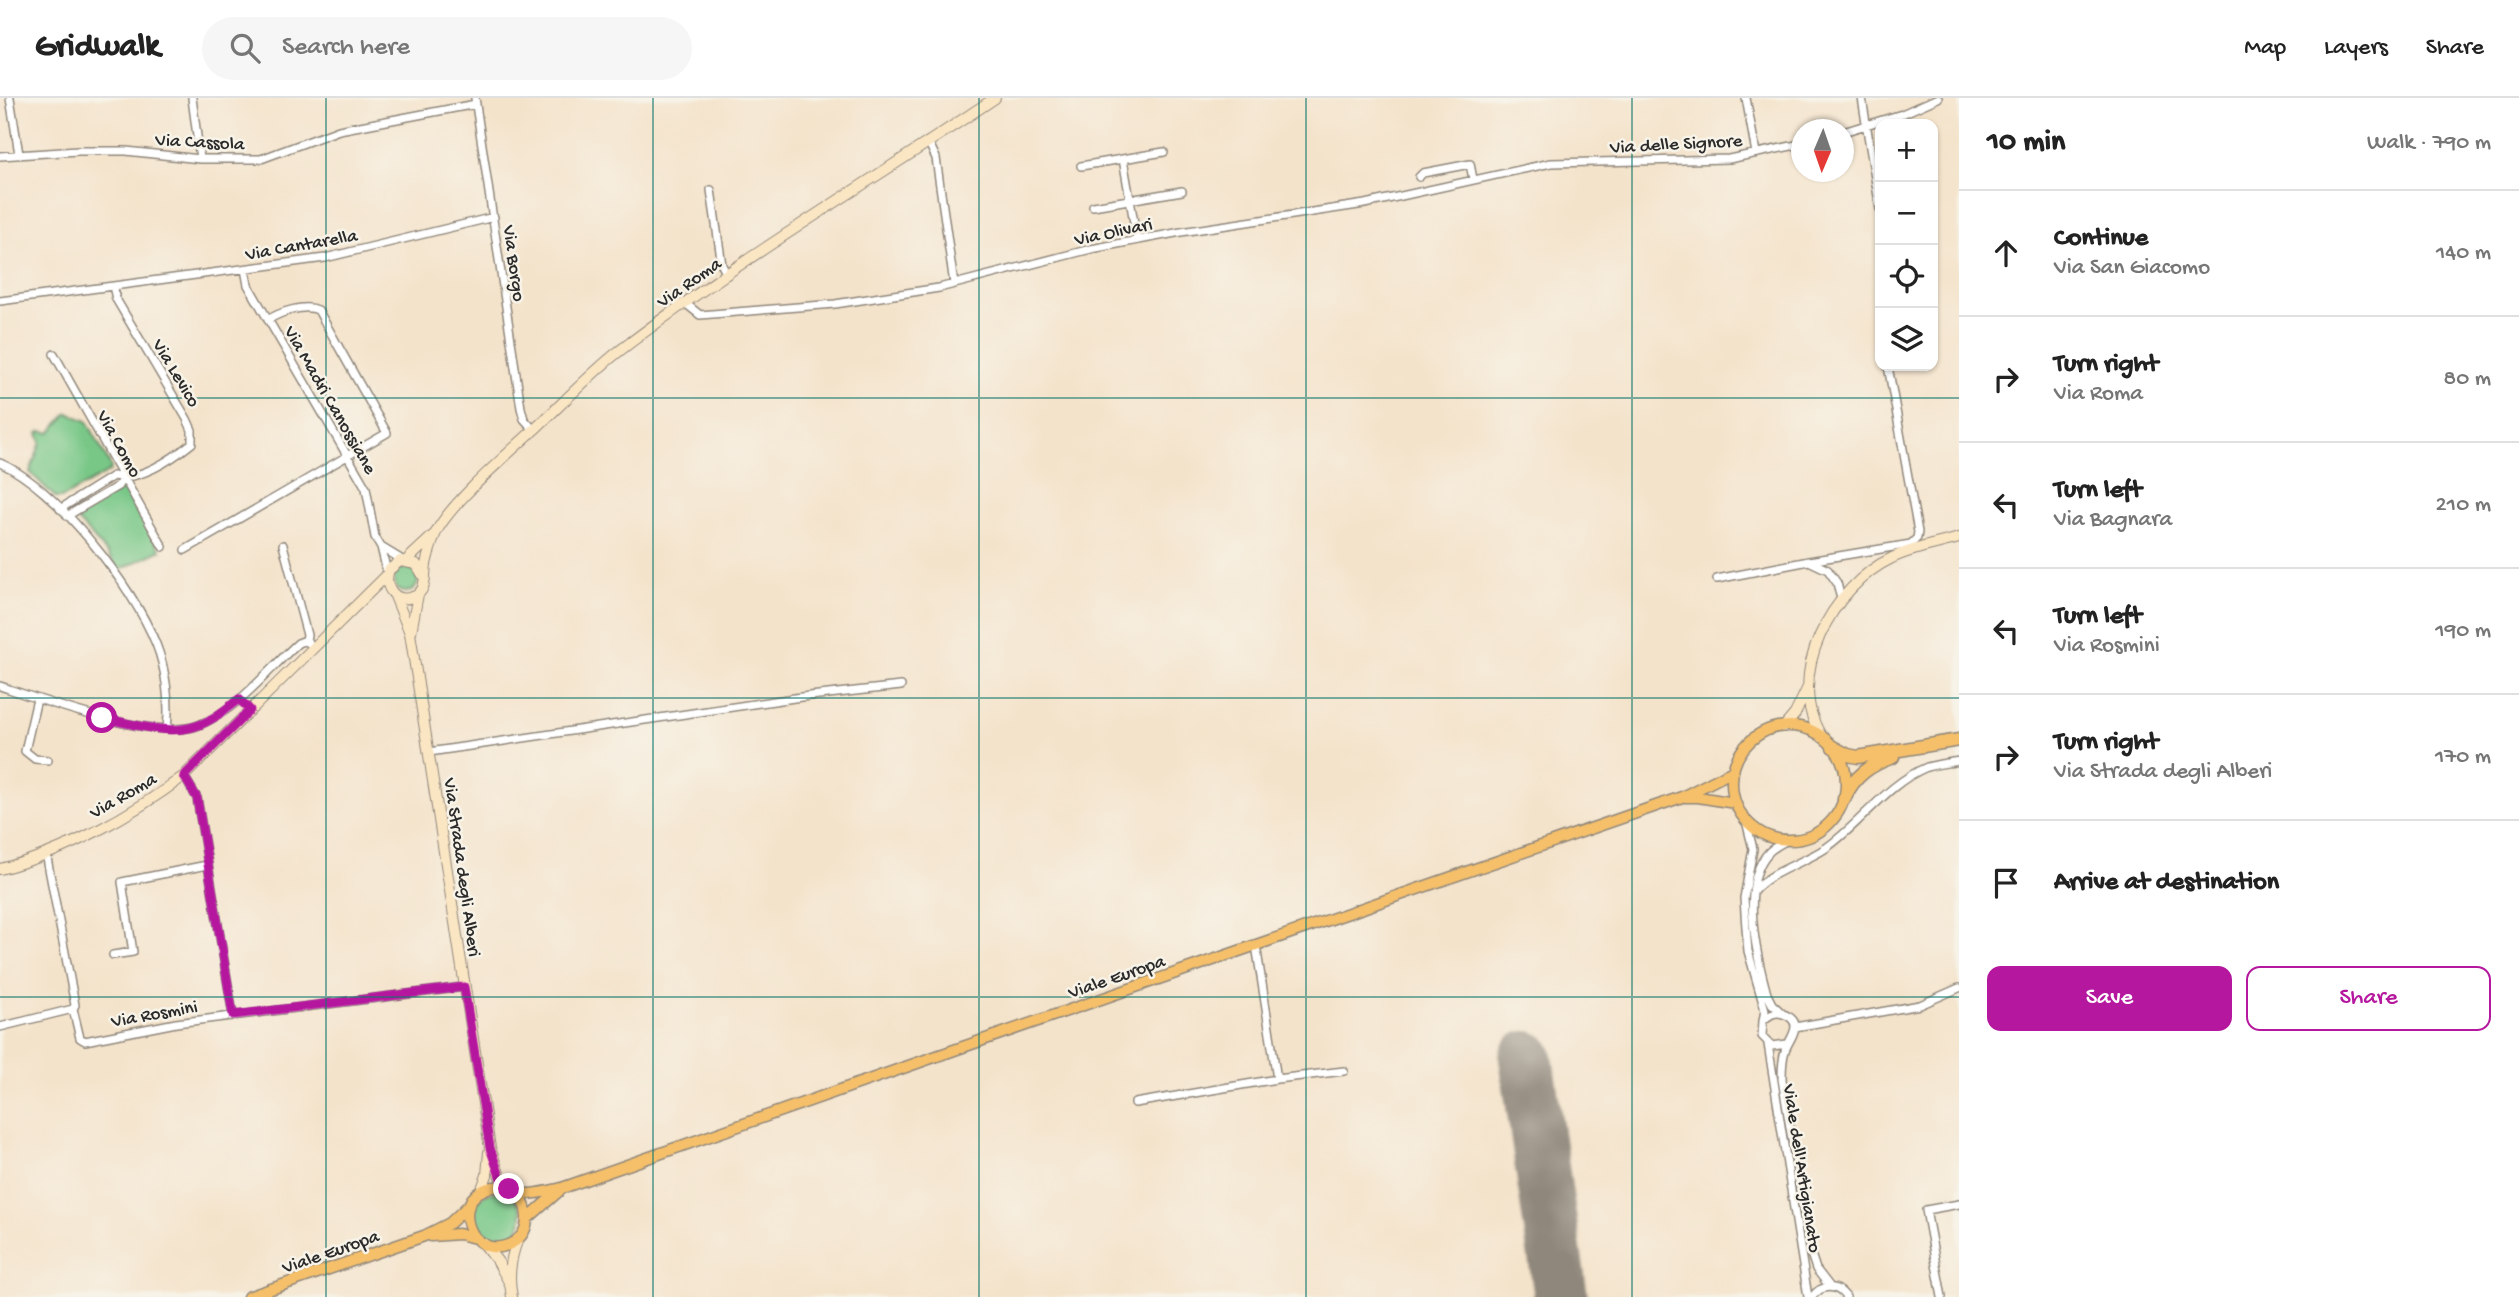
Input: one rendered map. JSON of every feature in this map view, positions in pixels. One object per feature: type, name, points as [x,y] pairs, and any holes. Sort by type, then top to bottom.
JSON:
[{"type":"highway","points":[[1844,799],[1852,782],[1864,770],[1889,758],[1959,740]]},
{"type":"highway","points":[[1833,747],[1858,757],[1924,748]]},
{"type":"main road","name":"Via Roma","points":[[0,869],[46,853],[117,821],[184,776],[361,602],[394,564],[405,561],[435,534],[448,514],[615,354],[685,303],[995,98]]},
{"type":"main road","name":"Via Roma","points":[[361,602],[393,594],[409,598],[418,594],[423,586],[435,534]]},
{"type":"main road","points":[[1784,727],[1795,714],[1807,688],[1812,657],[1824,628],[1841,599],[1865,577],[1892,558],[1959,538]]},
{"type":"main road","points":[[405,561],[420,567],[424,577]]},
{"type":"main road","points":[[387,574],[387,584],[393,594]]},
{"type":"main road","name":"Via Strada degli Alberi","points":[[393,594],[411,632],[490,1148],[501,1179],[512,1191]]},
{"type":"main road","name":"Via Strada degli Alberi","points":[[411,632],[418,594]]},
{"type":"main road","points":[[1807,688],[1814,724],[1822,737],[1833,747],[1844,772],[1844,799],[1838,813],[1828,825],[1809,836],[1787,840],[1769,837],[1746,821],[1732,793],[1733,771],[1743,749],[1772,729],[1784,727],[1804,729],[1822,737]]},
{"type":"main road","name":"Viale Europa","points":[[248,1297],[424,1236],[460,1216],[481,1191],[492,1187],[525,1194],[562,1188],[1682,797],[1733,771]]},
{"type":"main road","name":"Viale Europa","points":[[1682,797],[1735,803]]},
{"type":"main road","name":"Via Strada degli Alberi","points":[[481,1191],[487,1175],[490,1148]]},
{"type":"main road","name":"Viale Europa","points":[[424,1236],[459,1234],[502,1247],[518,1239],[527,1219],[562,1188]]},
{"type":"main road","points":[[512,1191],[525,1206],[527,1219]]},
{"type":"main road","points":[[469,1204],[467,1222],[479,1241],[498,1262],[510,1285]]},
{"type":"main road","points":[[512,1297],[511,1255],[518,1239]]},
{"type":"street","points":[[10,98],[19,154]]},
{"type":"street","points":[[192,98],[200,159]]},
{"type":"street","points":[[1746,98],[1756,153]]},
{"type":"street","points":[[1862,98],[1875,182]]},
{"type":"street","points":[[1854,128],[1902,114],[1938,98]]},
{"type":"street","name":"Via Cassola","points":[[0,156],[126,151],[200,159],[261,159],[339,130],[475,101]]},
{"type":"street","name":"Via Borgo","points":[[475,101],[521,408],[524,419],[534,430]]},
{"type":"street","points":[[928,141],[936,158],[954,285]]},
{"type":"street","name":"Via delle Signore","points":[[1551,163],[1729,159],[1791,146]]},
{"type":"street","points":[[1081,166],[1164,152]]},
{"type":"street","points":[[1123,159],[1137,240]]},
{"type":"street","name":"Via Olivari","points":[[685,303],[700,315],[835,304],[954,285],[1091,249],[1365,204],[1551,163]]},
{"type":"street","points":[[1419,177],[1423,173],[1470,164],[1473,179]]},
{"type":"street","points":[[711,190],[722,265],[727,275]]},
{"type":"street","points":[[1093,206],[1182,191]]},
{"type":"street","name":"Via Cantarella","points":[[0,301],[325,258],[494,217]]},
{"type":"street","name":"Via Madri Canossiane","points":[[245,269],[248,285],[366,488],[375,537],[381,547],[387,574]]},
{"type":"street","name":"Via Levico","points":[[60,509],[113,476],[134,476],[167,460],[192,443],[187,419],[117,299],[113,286]]},
{"type":"street","points":[[185,550],[387,433],[322,317],[312,308],[282,313],[268,320]]},
{"type":"street","name":"Via Como","points":[[54,354],[163,547]]},
{"type":"street","points":[[1717,579],[1912,544],[1917,538],[1889,371]]},
{"type":"street","points":[[0,463],[24,475],[67,516],[139,607],[161,660],[168,706],[167,729]]},
{"type":"street","name":"Via Levico","points":[[67,516],[118,486],[123,478]]},
{"type":"street","points":[[283,545],[306,639],[314,648]]},
{"type":"street","points":[[381,547],[405,561]]},
{"type":"street","points":[[1809,561],[1828,570],[1837,583],[1841,599]]},
{"type":"street","points":[[0,686],[102,718],[179,730],[198,726],[220,714],[298,643],[306,639]]},
{"type":"street","points":[[429,752],[801,696],[901,686]]},
{"type":"street","points":[[37,699],[25,751],[35,759],[48,760]]},
{"type":"street","points":[[239,699],[250,710]]},
{"type":"street","points":[[1753,892],[1762,881],[1827,848],[1901,781],[1929,767],[1959,761]]},
{"type":"street","points":[[184,776],[197,798],[233,1015]]},
{"type":"street","name":"Viale dell'Artigianato","points":[[1746,821],[1752,849],[1744,898],[1748,951],[1765,1010],[1761,1031],[1768,1044],[1810,1297],[1819,1290],[1830,1287],[1816,1269],[1811,1254],[1783,1079],[1782,1064],[1787,1044],[1794,1037],[1795,1027]]},
{"type":"street","points":[[1787,840],[1764,858],[1753,892],[1751,911],[1764,982],[1772,1004],[1791,1019],[1795,1027],[1920,1005],[1959,988]]},
{"type":"street","points":[[0,1027],[73,1009],[75,1005],[46,853]]},
{"type":"street","points":[[113,955],[133,952],[122,882],[207,865]]},
{"type":"street","points":[[1256,945],[1277,1079]]},
{"type":"street","name":"Via Rosmini","points":[[73,1009],[80,1038],[85,1041],[176,1023],[464,987]]},
{"type":"street","points":[[1763,1021],[1771,1014],[1782,1013]]},
{"type":"street","points":[[1768,1044],[1777,1047],[1787,1044]]},
{"type":"street","points":[[1135,1102],[1344,1071]]},
{"type":"street","points":[[1942,1297],[1926,1210],[1959,1203]]},
{"type":"street","points":[[1830,1287],[1846,1295]]},
{"type":"green space","points":[[68,413],[87,421],[111,467],[110,471],[62,498],[56,498],[30,472],[41,442],[38,433],[50,433]]},
{"type":"green space","points":[[123,489],[161,550],[119,570],[77,520],[78,512]]},
{"type":"green space","points":[[401,568],[411,568],[418,575],[418,585],[411,592],[401,592],[394,585],[394,575]]},
{"type":"green space","points":[[497,1192],[515,1199],[522,1217],[515,1235],[497,1242],[479,1235],[472,1217],[479,1199]]},
{"type":"runway","points":[[1526,1058],[1561,1297]]},
{"type":"route","points":[[102,718],[179,730],[198,726],[239,699],[250,710],[184,776],[197,798],[233,1015],[464,987],[490,1148],[501,1179],[509,1189]]}]
